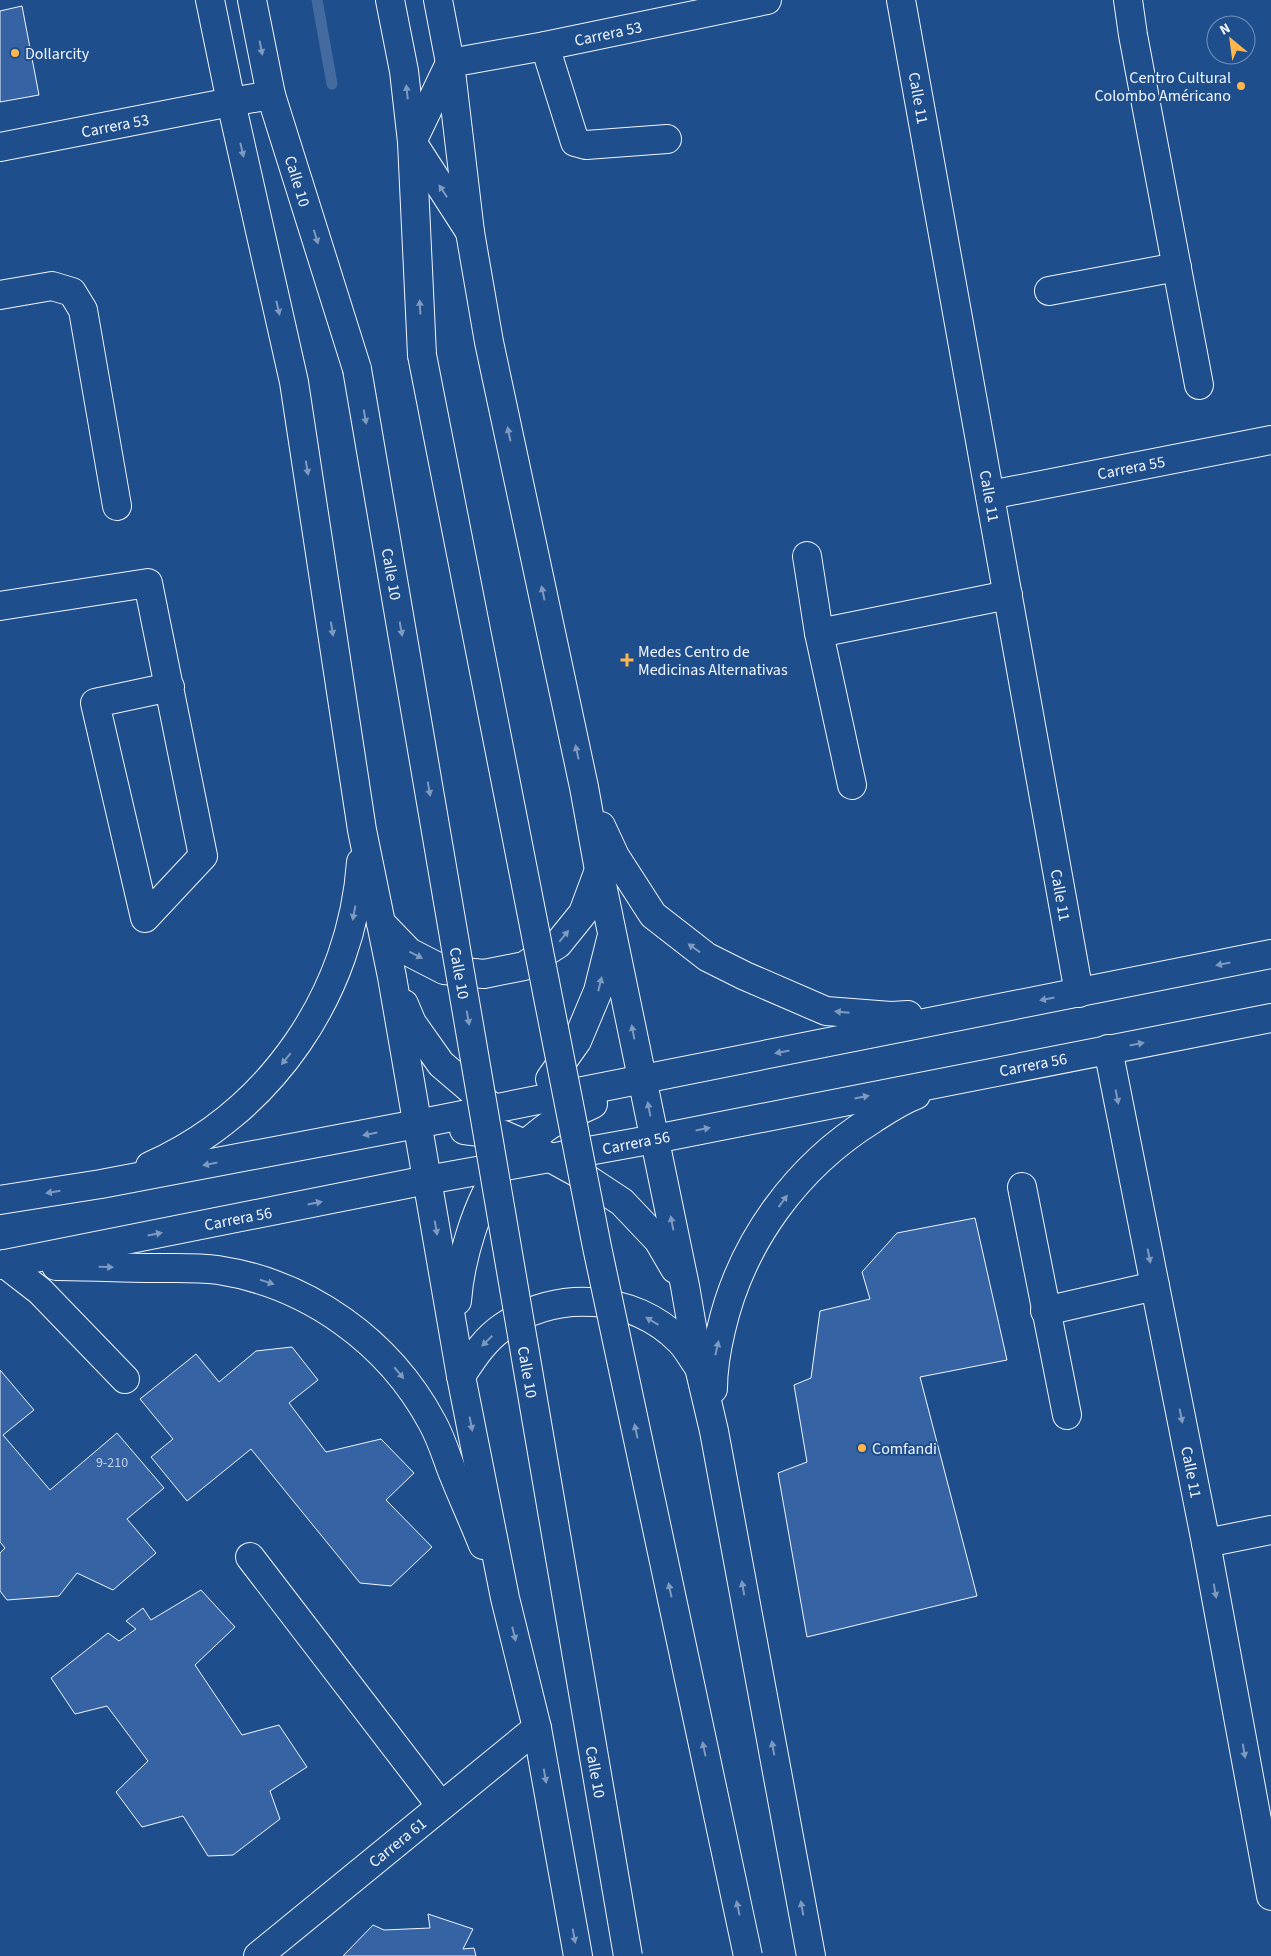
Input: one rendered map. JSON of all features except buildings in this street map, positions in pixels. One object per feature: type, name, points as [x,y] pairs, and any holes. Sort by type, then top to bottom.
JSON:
[{"type":"street","points":[[210,0],[294,382],[362,830],[392,977],[462,1376],[505,1598],[537,1728],[578,1956]]},
{"type":"street","name":"Calle 10","points":[[252,0],[271,95],[357,369],[628,1956]]},
{"type":"street","points":[[390,0],[404,71],[412,142],[422,355],[597,1247],[748,1956]]},
{"type":"street","points":[[438,0],[450,63],[470,232],[489,342],[584,787],[599,870],[685,1286],[699,1367],[714,1431],[811,1956]]},
{"type":"street","name":"Carrera 53","points":[[450,63],[544,46],[766,0]]},
{"type":"street","name":"Calle 11","points":[[901,0],[1079,993]]},
{"type":"street","points":[[1128,0],[1133,35],[1200,385]]},
{"type":"street","points":[[544,46],[575,142],[586,145],[667,139]]},
{"type":"street","points":[[412,142],[450,63]]},
{"type":"street","name":"Carrera 53","points":[[0,147],[271,95]]},
{"type":"street","points":[[412,142],[470,232]]},
{"type":"street","points":[[1049,291],[1177,267]]},
{"type":"street","points":[[0,295],[52,286],[72,292],[83,310],[117,506]]},
{"type":"street","name":"Carrera 55","points":[[990,495],[1271,440]]},
{"type":"street","points":[[807,556],[819,633],[852,785]]},
{"type":"street","points":[[0,606],[148,583],[170,687],[203,856],[145,918],[95,703],[170,687]]},
{"type":"street","points":[[819,633],[1008,595]]},
{"type":"street","points":[[584,787],[615,856],[653,915],[707,957],[745,976],[826,1011],[891,1016],[1002,1008]]},
{"type":"street","points":[[101,1184],[150,1166],[195,1142],[248,1101],[293,1051],[327,993],[340,962],[350,930],[361,864],[362,830]]},
{"type":"street","points":[[381,923],[409,952],[444,970],[484,974],[524,966],[558,944],[583,913],[599,870]]},
{"type":"street","points":[[427,1180],[530,1131],[578,1041],[598,991],[613,931]]},
{"type":"street","name":"Carrera 56","points":[[2,1265],[502,1166],[530,1131],[643,1079],[1271,954]]},
{"type":"street","points":[[392,977],[412,1023],[441,1064],[492,1109]]},
{"type":"street","name":"Carrera 56","points":[[0,1200],[101,1184],[492,1109],[530,1131],[655,1139],[1271,1018]]},
{"type":"street","name":"Calle 11","points":[[1108,1049],[1206,1543],[1271,1896]]},
{"type":"street","points":[[714,1431],[713,1367],[728,1300],[756,1238],[796,1182],[846,1136],[905,1099],[969,1076]]},
{"type":"street","points":[[417,1124],[530,1131],[578,1173],[622,1202],[658,1240],[685,1286]]},
{"type":"street","points":[[454,1328],[459,1279],[470,1232],[502,1166]]},
{"type":"street","points":[[1022,1187],[1067,1415]]},
{"type":"street","points":[[2,1265],[40,1291],[125,1379]]},
{"type":"street","points":[[2,1265],[176,1267],[218,1270],[271,1283],[310,1300],[333,1314],[358,1332],[388,1360],[428,1414],[444,1448],[505,1598]]},
{"type":"street","points":[[1045,1310],[1155,1286]]},
{"type":"street","points":[[462,1376],[479,1349],[503,1327],[531,1311],[562,1302],[594,1301],[626,1307],[654,1321],[680,1341],[699,1367]]},
{"type":"street","points":[[1206,1543],[1271,1530]]},
{"type":"street","points":[[250,1557],[441,1806]]},
{"type":"street","name":"Carrera 61","points":[[258,1956],[537,1728]]},
{"type":"waterway","points":[[317,0],[332,84]]},
{"type":"place","name":"Dollarcity","points":[[15,53]]},
{"type":"place","name":"Centro Cultural Colombo Américano","points":[[1241,86]]},
{"type":"place","name":"Medes Centro de Medicinas Alternativas","points":[[627,660]]},
{"type":"place","name":"Comfandi","points":[[862,1448]]}]
